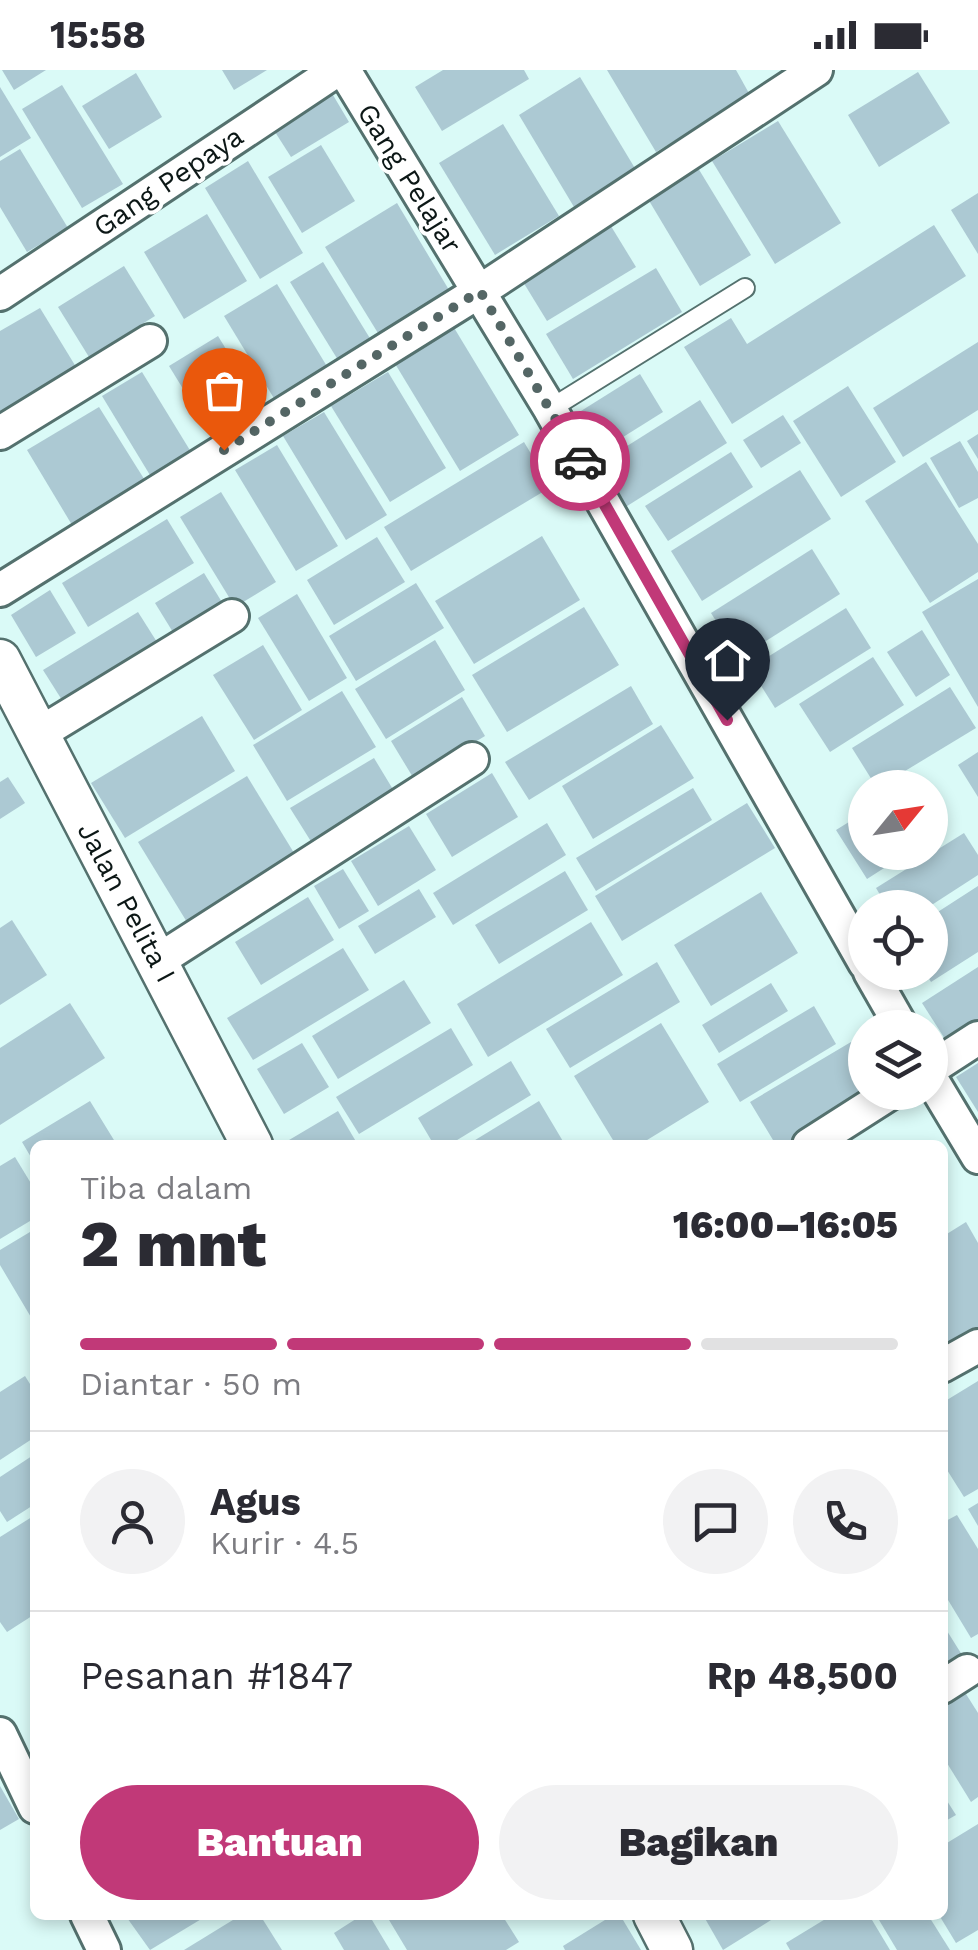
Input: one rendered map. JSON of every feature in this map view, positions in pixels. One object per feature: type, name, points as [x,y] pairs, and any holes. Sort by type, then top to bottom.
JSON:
[{"type":"street","name":"Gang Pelajar","points":[[340,70],[550,408],[848,933]]},
{"type":"street","name":"Gang Pepaya","points":[[0,294],[340,70]]},
{"type":"street","points":[[0,590],[480,291],[816,70]]},
{"type":"street","points":[[0,434],[150,340]]},
{"type":"street","points":[[37,735],[232,616]]},
{"type":"street","name":"Jalan Pelita I","points":[[0,660],[249,1140]]},
{"type":"street","points":[[159,960],[472,759]]},
{"type":"street","points":[[948,1057],[978,1038]]},
{"type":"street","points":[[948,1107],[978,1158]]},
{"type":"street","points":[[817,1140],[864,1110]]},
{"type":"street","points":[[948,1363],[978,1346]]},
{"type":"street","points":[[0,1734],[30,1797]]},
{"type":"street","points":[[89,1920],[104,1950]]},
{"type":"street","points":[[657,1920],[672,1950]]},
{"type":"lane","points":[[550,408],[745,288]]},
{"type":"building","points":[[2,70],[46,70],[14,90]]},
{"type":"building","points":[[222,70],[267,70],[234,90]]},
{"type":"building","points":[[443,70],[524,70],[529,79],[442,131],[415,87]]},
{"type":"building","points":[[607,70],[736,70],[750,95],[656,152]]},
{"type":"building","points":[[918,72],[950,123],[879,167],[848,115]]},
{"type":"building","points":[[136,73],[162,117],[109,149],[82,106]]},
{"type":"building","points":[[580,77],[636,170],[574,207],[519,115]]},
{"type":"building","points":[[62,85],[123,184],[82,208],[22,109]]},
{"type":"building","points":[[327,85],[349,122],[291,157],[268,121]]},
{"type":"building","points":[[0,87],[31,138],[0,157]]},
{"type":"building","points":[[778,121],[841,223],[775,264],[712,161]]},
{"type":"building","points":[[503,124],[559,216],[495,255],[439,163]]},
{"type":"building","points":[[321,145],[355,201],[302,233],[268,177]]},
{"type":"building","points":[[20,149],[68,228],[27,252],[0,207],[0,161]]},
{"type":"building","points":[[248,161],[303,253],[260,279],[205,188]]},
{"type":"building","points":[[698,168],[751,255],[700,286],[648,199]]},
{"type":"building","points":[[978,193],[978,254],[951,210]]},
{"type":"building","points":[[397,203],[452,295],[381,338],[325,247]]},
{"type":"building","points":[[207,214],[247,281],[184,319],[144,252]]},
{"type":"building","points":[[606,218],[636,267],[547,321],[517,272]]},
{"type":"building","points":[[934,225],[966,276],[732,424],[684,347],[731,318],[747,344]]},
{"type":"building","points":[[323,262],[371,340],[338,360],[290,282]]},
{"type":"building","points":[[124,266],[155,316],[89,357],[58,307]]},
{"type":"building","points":[[656,268],[682,312],[573,379],[546,334]]},
{"type":"building","points":[[277,284],[331,373],[278,405],[224,316]]},
{"type":"building","points":[[40,308],[84,380],[0,431],[0,331]]},
{"type":"building","points":[[453,326],[519,435],[460,471],[394,362]]},
{"type":"building","points":[[218,336],[261,406],[212,436],[169,366]]},
{"type":"building","points":[[978,342],[978,410],[903,457],[873,408]]},
{"type":"building","points":[[142,372],[199,465],[159,490],[102,396]]},
{"type":"building","points":[[388,372],[446,468],[390,502],[331,406]]},
{"type":"building","points":[[640,374],[663,412],[588,459],[565,421]]},
{"type":"building","points":[[848,386],[896,462],[841,497],[793,421]]},
{"type":"building","points":[[700,400],[727,443],[624,508],[597,465]]},
{"type":"building","points":[[99,407],[151,490],[78,535],[27,450]]},
{"type":"building","points":[[324,412],[387,515],[346,540],[283,436]]},
{"type":"building","points":[[783,415],[801,443],[761,468],[743,440]]},
{"type":"building","points":[[978,434],[978,459],[967,441]]},
{"type":"building","points":[[960,441],[978,472],[978,498],[959,508],[930,458]]},
{"type":"building","points":[[524,442],[551,487],[411,571],[384,527]]},
{"type":"building","points":[[277,445],[338,546],[296,571],[235,470]]},
{"type":"building","points":[[731,452],[753,487],[668,541],[645,506]]},
{"type":"building","points":[[926,462],[978,544],[978,572],[930,603],[865,501]]},
{"type":"building","points":[[800,470],[831,519],[702,601],[671,551]]},
{"type":"building","points":[[221,492],[276,582],[235,607],[180,517]]},
{"type":"building","points":[[167,519],[194,563],[88,627],[62,583]]},
{"type":"building","points":[[542,536],[580,600],[474,664],[435,601]]},
{"type":"building","points":[[377,537],[405,582],[334,625],[307,580]]},
{"type":"building","points":[[812,549],[840,594],[739,658],[711,613]]},
{"type":"building","points":[[204,573],[228,612],[179,642],[155,603]]},
{"type":"building","points":[[978,579],[978,707],[922,612]]},
{"type":"building","points":[[416,583],[444,628],[356,681],[329,636]]},
{"type":"building","points":[[50,590],[76,633],[36,657],[11,615]]},
{"type":"building","points":[[297,594],[347,678],[309,701],[258,618]]},
{"type":"building","points":[[584,607],[619,665],[507,732],[472,675]]},
{"type":"building","points":[[846,608],[871,648],[775,708],[750,668]]},
{"type":"building","points":[[138,612],[162,650],[67,708],[43,670]]},
{"type":"building","points":[[922,630],[950,675],[916,697],[887,652]]},
{"type":"building","points":[[435,640],[465,690],[386,739],[355,689]]},
{"type":"building","points":[[263,645],[302,710],[254,740],[213,675]]},
{"type":"building","points":[[873,657],[904,705],[830,752],[799,704]]},
{"type":"building","points":[[631,686],[653,724],[529,800],[505,762]]},
{"type":"building","points":[[950,687],[976,728],[907,770],[866,770],[852,748]]},
{"type":"building","points":[[342,691],[376,747],[287,801],[253,745]]},
{"type":"building","points":[[462,697],[485,736],[414,779],[391,741]]},
{"type":"building","points":[[202,716],[235,771],[125,838],[91,783]]},
{"type":"building","points":[[661,725],[694,778],[593,839],[562,786]]},
{"type":"building","points":[[978,752],[978,797],[958,765]]},
{"type":"building","points":[[374,758],[400,801],[317,851],[290,808]]},
{"type":"building","points":[[492,773],[518,817],[452,857],[426,814]]},
{"type":"building","points":[[247,776],[302,866],[193,932],[138,842]]},
{"type":"building","points":[[8,777],[25,803],[0,819],[0,782]]},
{"type":"building","points":[[693,788],[712,820],[596,891],[576,858]]},
{"type":"building","points":[[747,803],[775,848],[622,941],[595,896]]},
{"type":"building","points":[[547,823],[566,855],[453,925],[433,893]]},
{"type":"building","points":[[848,823],[848,849],[836,830]]},
{"type":"building","points":[[409,826],[436,870],[378,906],[351,861]]},
{"type":"building","points":[[964,833],[978,855],[978,875],[948,894],[948,890],[877,890],[905,870],[948,870],[948,843]]},
{"type":"building","points":[[343,869],[369,911],[339,929],[314,886]]},
{"type":"building","points":[[861,870],[881,870],[867,879]]},
{"type":"building","points":[[565,871],[588,910],[499,964],[475,925]]},
{"type":"building","points":[[978,886],[978,952],[948,971],[948,905]]},
{"type":"building","points":[[419,889],[436,917],[375,954],[358,926]]},
{"type":"building","points":[[761,892],[798,953],[711,1006],[674,945]]},
{"type":"building","points":[[308,897],[334,940],[261,985],[235,942]]},
{"type":"building","points":[[12,920],[47,975],[0,1005],[0,928]]},
{"type":"building","points":[[591,922],[623,975],[488,1057],[457,1004]]},
{"type":"building","points":[[343,948],[369,990],[253,1060],[227,1018]]},
{"type":"building","points":[[657,962],[680,1002],[570,1068],[546,1029]]},
{"type":"building","points":[[978,967],[978,1034],[952,1050],[948,1044],[948,1010],[926,1010],[922,1003],[948,990]]},
{"type":"building","points":[[404,980],[431,1023],[338,1079],[312,1036]]},
{"type":"building","points":[[771,983],[788,1011],[719,1053],[702,1025]]},
{"type":"building","points":[[70,1003],[105,1058],[0,1125],[0,1048]]},
{"type":"building","points":[[814,1006],[836,1044],[740,1102],[717,1064]]},
{"type":"building","points":[[661,1023],[709,1102],[647,1140],[613,1140],[574,1076]]},
{"type":"building","points":[[451,1028],[473,1065],[359,1134],[336,1097]]},
{"type":"building","points":[[302,1043],[329,1087],[284,1114],[257,1069]]},
{"type":"building","points":[[848,1044],[850,1110],[800,1140],[773,1140],[750,1102]]},
{"type":"building","points":[[511,1061],[531,1095],[457,1140],[431,1140],[418,1118]]},
{"type":"building","points":[[978,1063],[978,1112],[956,1077]]},
{"type":"building","points":[[90,1101],[114,1140],[30,1140],[30,1156],[22,1142]]},
{"type":"building","points":[[539,1101],[562,1140],[475,1140]]},
{"type":"building","points":[[338,1111],[355,1140],[289,1140]]},
{"type":"building","points":[[15,1157],[30,1182],[30,1221],[0,1239],[0,1166]]},
{"type":"building","points":[[966,1222],[978,1243],[978,1334],[948,1352],[948,1233]]},
{"type":"building","points":[[30,1232],[30,1316],[0,1265],[0,1250]]},
{"type":"building","points":[[25,1376],[30,1384],[30,1440],[0,1460],[0,1392]]},
{"type":"building","points":[[978,1381],[978,1489],[964,1497],[948,1472],[948,1399]]},
{"type":"building","points":[[30,1457],[30,1507],[7,1522],[0,1511],[0,1477]]},
{"type":"building","points":[[978,1503],[978,1526],[968,1509]]},
{"type":"building","points":[[957,1515],[978,1549],[978,1634],[971,1638],[948,1600],[948,1520]]},
{"type":"building","points":[[30,1518],[30,1617],[7,1632],[0,1622],[0,1537]]},
{"type":"building","points":[[948,1633],[964,1658],[948,1667]]},
{"type":"building","points":[[966,1694],[978,1713],[978,1797],[971,1802],[948,1765],[948,1704]]},
{"type":"building","points":[[0,1786],[19,1819],[0,1830]]},
{"type":"building","points":[[948,1802],[956,1815],[948,1820]]},
{"type":"building","points":[[978,1824],[978,1930],[956,1943],[942,1920],[948,1920],[948,1842]]},
{"type":"building","points":[[129,1920],[200,1920],[150,1950]]},
{"type":"building","points":[[233,1920],[263,1920],[282,1950],[184,1950]]},
{"type":"building","points":[[354,1920],[372,1920],[390,1950],[344,1950],[334,1933]]},
{"type":"building","points":[[389,1920],[505,1920],[519,1942],[506,1950],[407,1950]]},
{"type":"building","points":[[605,1920],[623,1920],[641,1950],[565,1950],[563,1946]]},
{"type":"building","points":[[706,1920],[771,1920],[723,1950]]},
{"type":"building","points":[[824,1920],[872,1920],[890,1950],[790,1950],[786,1943]]},
{"type":"building","points":[[879,1920],[931,1920],[950,1950],[897,1950]]},
{"type":"way so far","points":[[224,450],[480,291],[580,461]]},
{"type":"route","points":[[580,461],[727,720]]}]
